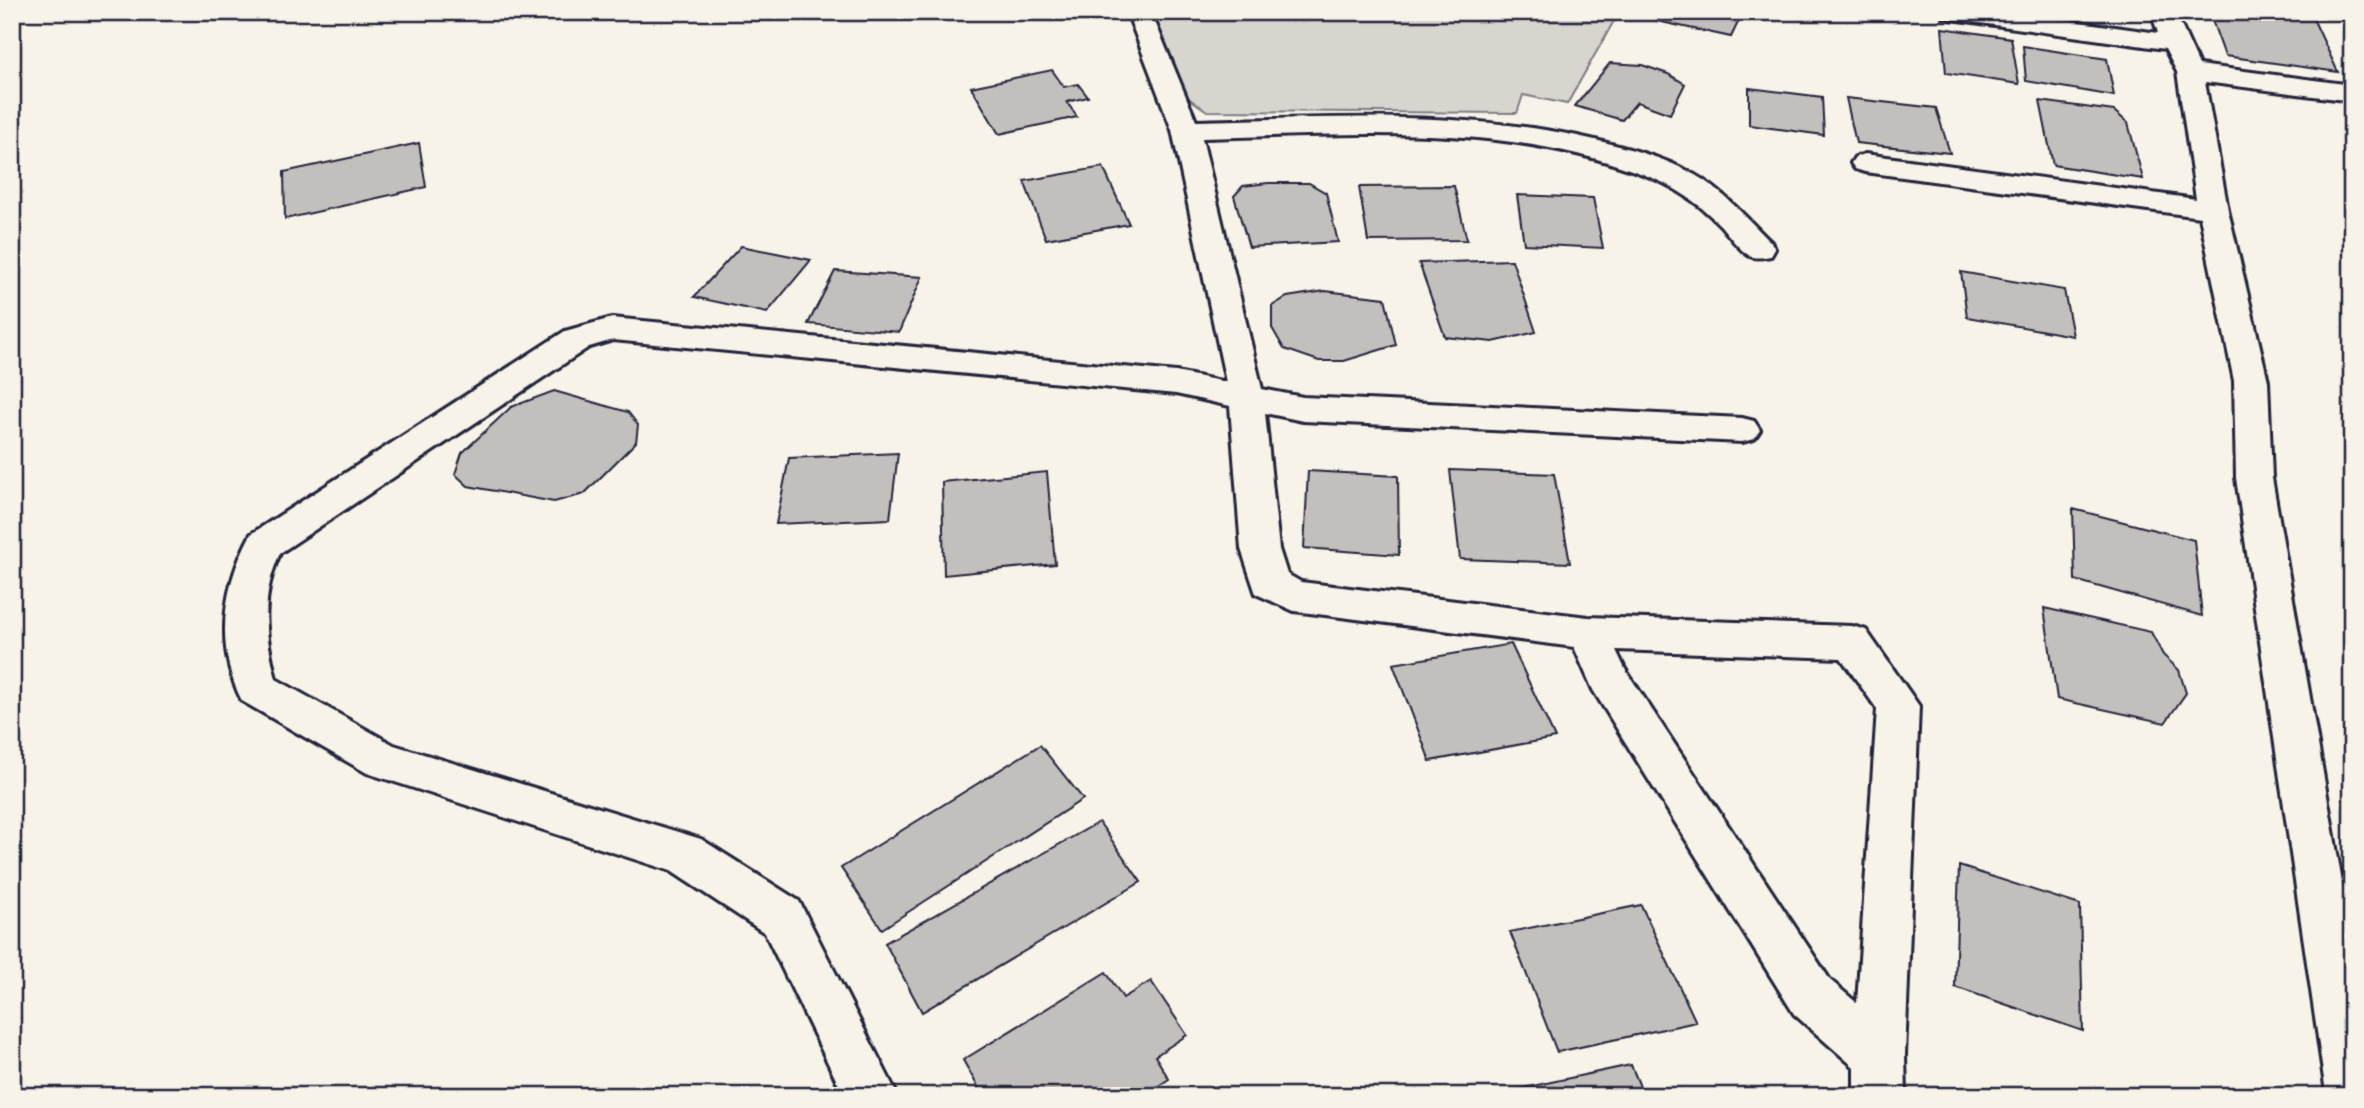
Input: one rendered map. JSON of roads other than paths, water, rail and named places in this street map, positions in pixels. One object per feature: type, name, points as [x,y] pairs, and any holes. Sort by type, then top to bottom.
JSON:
[{"type":"street","points":[[1139,12],[1186,130],[1246,396],[1260,549],[1270,583],[1294,596],[1587,633],[1852,642],[1898,706],[1880,1075]]},
{"type":"street","points":[[1952,12],[2176,42],[2352,93]]},
{"type":"street","points":[[2176,42],[2251,382],[2254,478],[2352,1093]]},
{"type":"street","points":[[1186,130],[1471,127],[1575,143],[1672,175],[1719,207],[1760,249]]},
{"type":"street","points":[[1865,163],[2213,210]]},
{"type":"street","points":[[872,1096],[782,917],[685,854],[382,760],[257,689],[242,622],[249,576],[265,544],[577,340],[612,329],[1176,383],[1303,409],[1742,429]]},
{"type":"street","points":[[1587,633],[1608,678],[1812,997],[1880,1075]]}]
